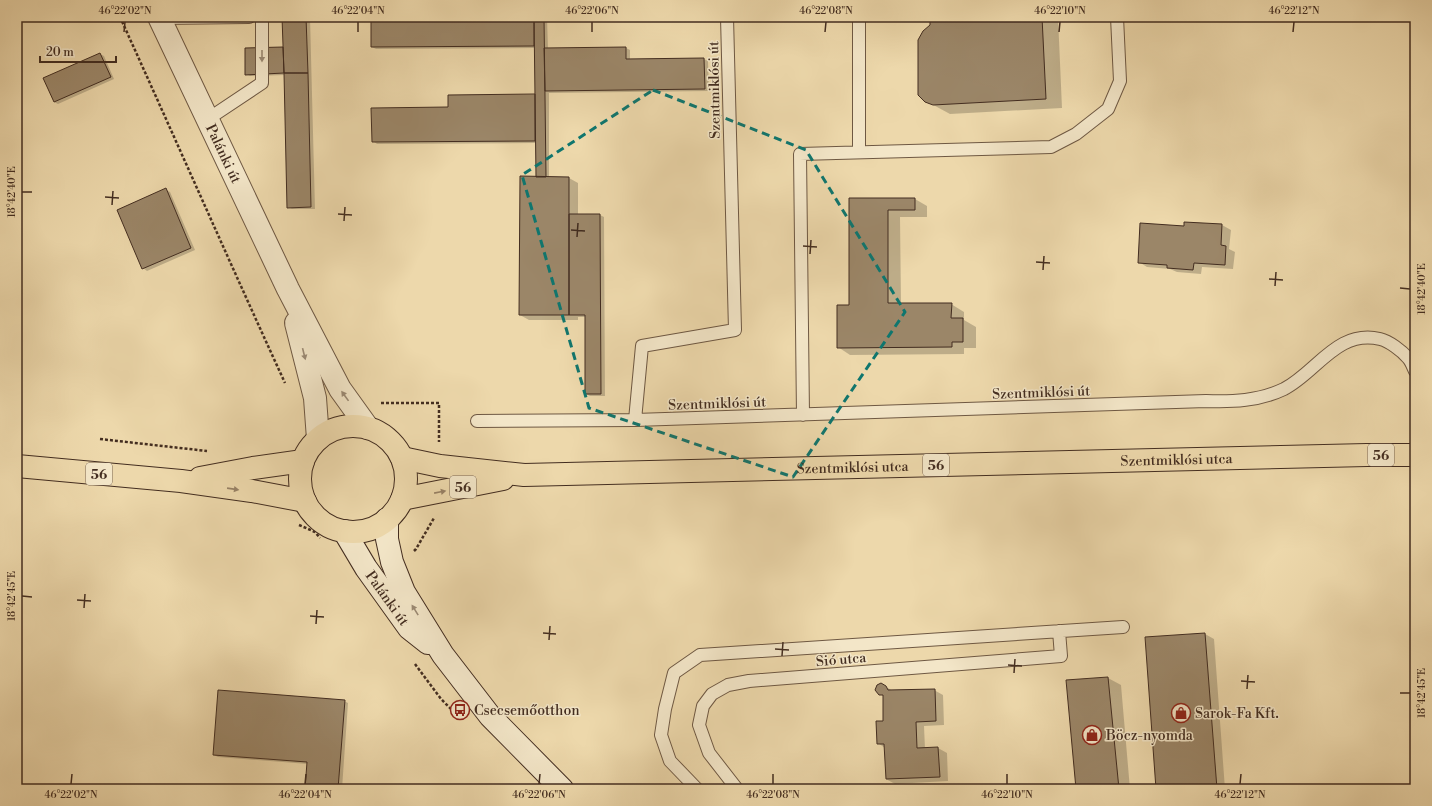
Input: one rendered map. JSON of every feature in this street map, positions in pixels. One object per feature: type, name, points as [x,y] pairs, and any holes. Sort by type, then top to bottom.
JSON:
[{"type":"main road","points":[[355,426],[368,428],[382,434],[394,445],[402,458],[406,486],[402,499],[396,510],[387,520],[374,528],[360,532],[344,531],[328,526],[314,515],[305,501],[301,488],[300,475],[303,461],[311,446],[318,439],[329,432],[341,427],[355,426]]},
{"type":"main road","name":"Szentmiklósi utca","points":[[524,475],[1415,455]]},
{"type":"main road","name":"56","points":[[402,458],[440,466],[524,475]]},
{"type":"main road","name":"56","points":[[181,481],[303,461]]},
{"type":"main road","name":"56","points":[[17,466],[181,481],[252,491],[305,501]]},
{"type":"main road","name":"56","points":[[402,499],[524,475]]},
{"type":"street","name":"Palánki út","points":[[160,17],[288,289],[340,389],[368,428]]},
{"type":"street","name":"Palánki út","points":[[288,289],[315,398],[318,439]]},
{"type":"street","name":"Palánki út","points":[[387,520],[387,539],[392,562],[404,592],[443,655],[490,716],[562,789]]},
{"type":"street","name":"Palánki út","points":[[344,531],[366,568],[409,628],[443,655]]},
{"type":"lane","points":[[160,17],[249,17]]},
{"type":"lane","points":[[208,119],[262,83],[262,17]]},
{"type":"lane","name":"Szentmiklósi út","points":[[635,420],[642,346],[735,330],[728,17]]},
{"type":"lane","points":[[859,17],[860,152]]},
{"type":"lane","points":[[803,415],[800,154],[1050,147],[1076,134],[1108,109],[1120,81],[1117,17]]},
{"type":"lane","name":"Szentmiklósi út","points":[[477,421],[635,420],[1237,401],[1257,398],[1284,389],[1341,345],[1354,338],[1372,337],[1388,341],[1408,358],[1415,371]]},
{"type":"lane","points":[[697,789],[670,761],[660,735],[674,673],[700,655],[1123,627]]},
{"type":"lane","name":"Sió utca","points":[[737,789],[708,753],[699,724],[703,706],[712,694],[728,685],[749,681],[1061,656],[1059,631]]},
{"type":"path","points":[[100,439],[207,451]]},
{"type":"highlighted area","points":[[653,90],[806,150],[905,312],[793,477],[589,408],[522,175]]},
{"type":"building","points":[[282,17],[306,17],[308,73],[284,73]]},
{"type":"building","points":[[371,17],[534,17],[534,46],[371,47]]},
{"type":"building","points":[[534,17],[544,17],[546,177],[536,177]]},
{"type":"building","points":[[930,17],[1042,17],[1046,99],[933,105],[925,102],[918,95],[918,40],[923,31],[930,25]]},
{"type":"building","points":[[283,47],[284,73],[245,75],[245,48]]},
{"type":"building","points":[[626,47],[626,59],[704,58],[705,89],[545,91],[544,48]]},
{"type":"building","points":[[100,53],[111,77],[54,102],[43,78]]},
{"type":"building","points":[[284,73],[308,73],[311,207],[287,208]]},
{"type":"building","points":[[535,94],[535,141],[372,142],[371,108],[448,107],[448,95]]},
{"type":"building","points":[[520,176],[569,177],[569,315],[519,315]]},
{"type":"building","points":[[166,188],[191,248],[142,269],[117,210]]},
{"type":"building","points":[[849,198],[915,198],[915,210],[888,210],[888,303],[952,303],[951,318],[963,318],[963,342],[952,342],[952,347],[837,348],[837,305],[849,305]]},
{"type":"building","points":[[569,214],[600,214],[601,394],[585,394],[585,315],[569,315]]},
{"type":"building","points":[[1184,222],[1222,224],[1221,245],[1226,246],[1225,265],[1194,263],[1193,270],[1167,268],[1167,265],[1138,263],[1140,223],[1184,226]]},
{"type":"building","name":"Sarok-Fa Kft.","points":[[1205,633],[1217,789],[1156,789],[1145,637]]},
{"type":"building","name":"Böcz-nyomda","points":[[1108,677],[1119,789],[1076,789],[1066,680]]},
{"type":"building","points":[[881,683],[886,686],[888,690],[935,689],[936,721],[916,722],[917,748],[938,747],[940,777],[886,779],[884,744],[877,744],[876,721],[883,721],[883,695],[879,695],[875,690],[877,685]]},
{"type":"building","points":[[218,690],[345,700],[338,789],[305,789],[307,762],[213,755]]},
{"type":"place","name":"Csecsemőotthon","points":[[460,710]]},
{"type":"place","name":"Sarok-Fa Kft.","points":[[1181,713]]},
{"type":"place","name":"Böcz-nyomda","points":[[1092,735]]}]
